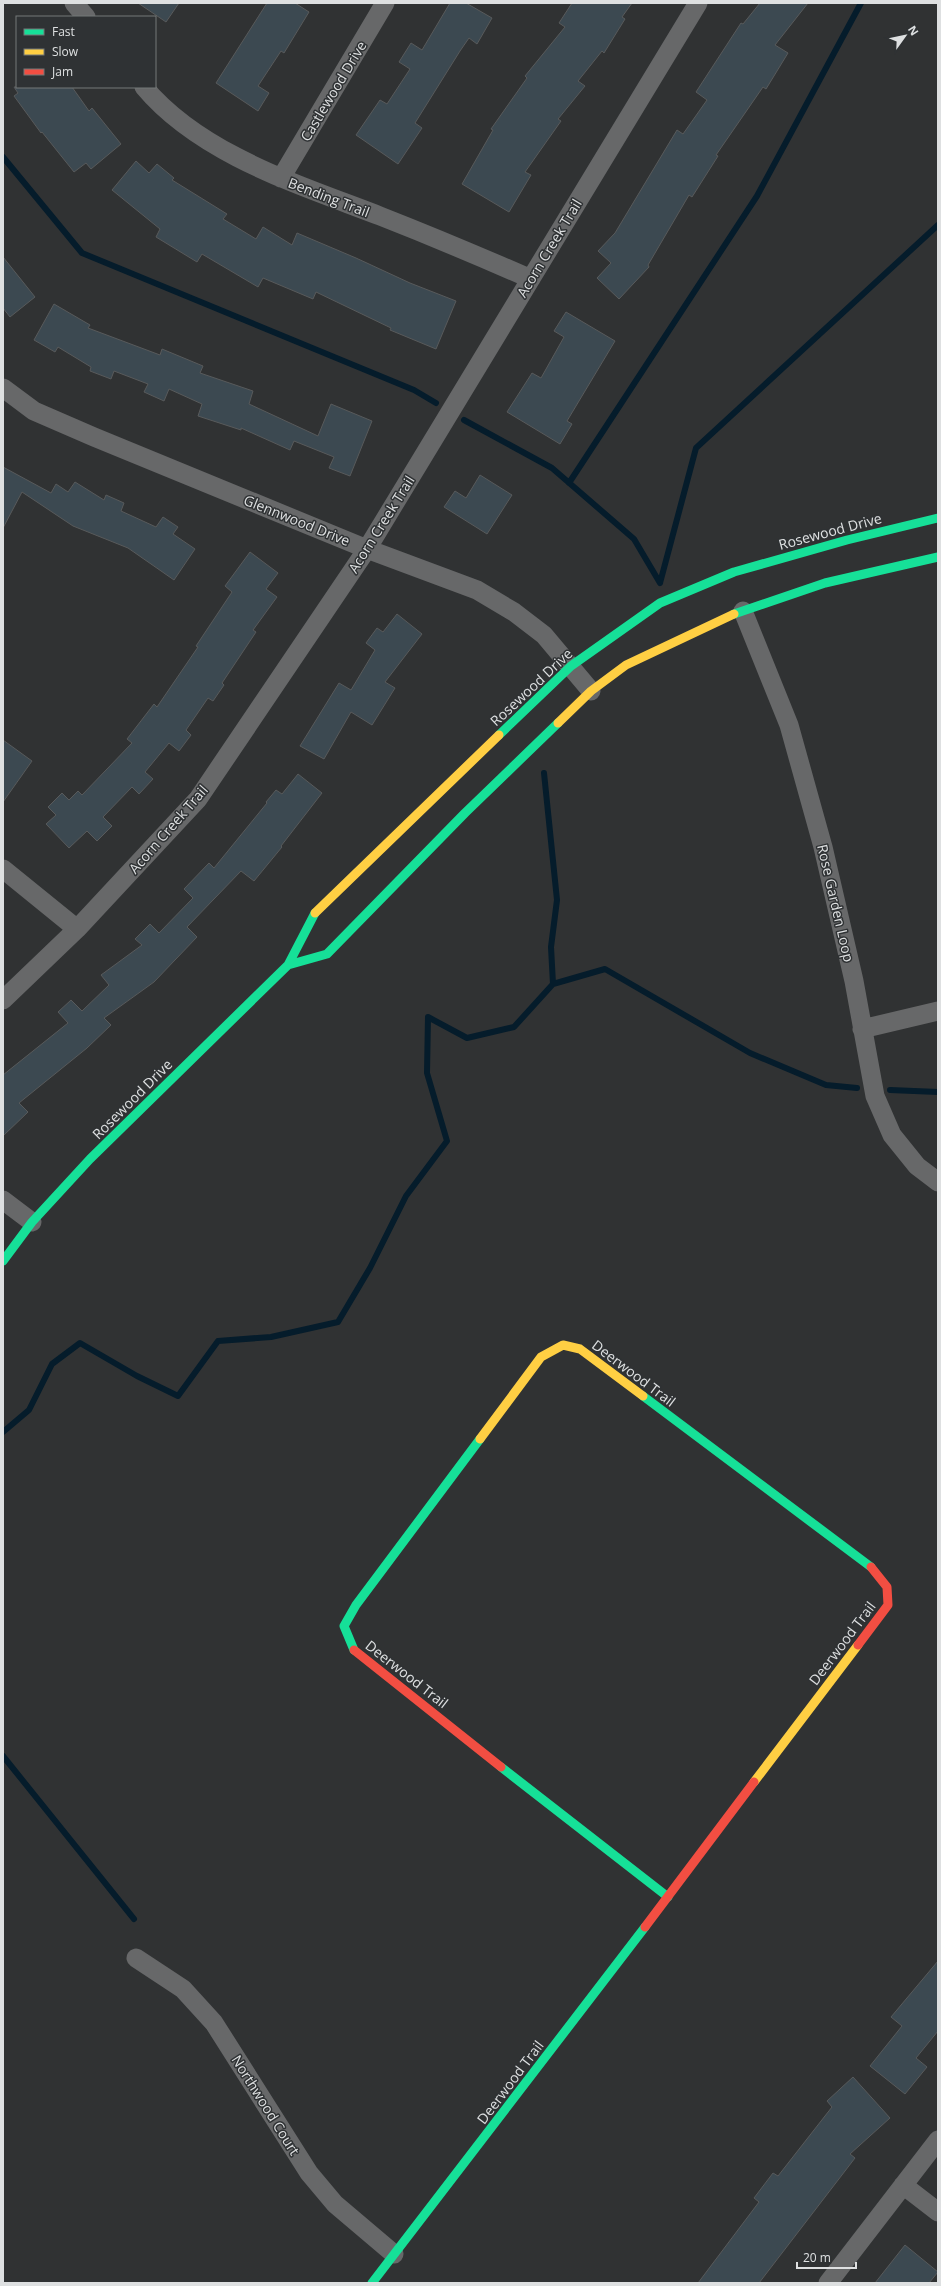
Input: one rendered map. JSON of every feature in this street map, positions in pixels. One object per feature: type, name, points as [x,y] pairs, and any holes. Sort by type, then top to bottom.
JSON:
[{"type":"street","points":[[74,3],[85,16]]},
{"type":"street","name":"Castlewood Drive","points":[[281,178],[385,3]]},
{"type":"street","name":"Acorn Creek Trail","points":[[3,1000],[77,929],[198,799],[367,549],[698,3]]},
{"type":"street","name":"Bending Trail","points":[[145,88],[174,117],[214,145],[281,178],[456,246],[531,279]]},
{"type":"street","name":"Glennwood Drive","points":[[3,388],[34,411],[54,420],[367,549],[476,590],[508,608],[544,635],[591,691]]},
{"type":"street","name":"Rosewood Drive","points":[[3,1261],[32,1222],[90,1160],[288,965],[314,914],[571,666],[660,603],[734,572],[847,540],[938,518]]},
{"type":"street","name":"Rosewood Drive","points":[[288,965],[328,954],[465,813],[591,691],[626,665],[722,618],[825,583],[938,557]]},
{"type":"street","name":"Rose Garden Loop","points":[[743,611],[791,732],[824,847],[854,981],[875,1096],[892,1135],[917,1166],[938,1182]]},
{"type":"street","points":[[3,869],[77,929]]},
{"type":"street","points":[[862,1029],[938,1011]]},
{"type":"street","points":[[3,1200],[32,1222]]},
{"type":"street","name":"Deerwood Trail","points":[[372,2283],[668,1897],[888,1605],[887,1587],[871,1567],[580,1349],[563,1345],[541,1357],[356,1605],[344,1626],[355,1653],[668,1897]]},
{"type":"street","name":"Northwood Court","points":[[136,1958],[183,1989],[214,2023],[309,2173],[335,2204],[394,2254]]},
{"type":"street","points":[[828,2283],[938,2140]]},
{"type":"street","points":[[904,2185],[938,2212]]},
{"type":"building","points":[[138,3],[179,3],[166,22]]},
{"type":"building","points":[[267,3],[295,3],[309,12],[284,53],[281,51],[258,86],[269,93],[258,111],[216,83]]},
{"type":"building","points":[[450,3],[466,3],[492,18],[477,44],[469,38],[460,51],[415,123],[422,128],[398,164],[356,135],[380,100],[387,104],[410,69],[399,62],[411,43],[422,50]]},
{"type":"building","points":[[572,3],[632,3],[622,17],[625,19],[604,53],[602,51],[578,81],[585,86],[558,119],[561,121],[525,172],[531,175],[509,212],[462,184],[493,130],[491,129],[527,78],[525,76],[565,27],[559,23]]},
{"type":"building","points":[[760,3],[808,3],[775,45],[788,53],[766,89],[763,87],[716,155],[718,156],[692,197],[689,195],[648,265],[649,267],[619,299],[597,278],[611,263],[598,251],[615,233],[677,130],[683,134],[707,100],[696,92],[741,23],[743,24]]},
{"type":"building","points":[[14,87],[73,88],[89,111],[92,108],[121,144],[91,169],[86,163],[74,172],[42,132],[41,133],[14,96],[18,93]]},
{"type":"building","points":[[136,161],[149,173],[157,164],[174,178],[172,180],[227,214],[223,219],[256,239],[263,227],[292,245],[297,233],[410,283],[456,301],[436,349],[390,330],[391,328],[316,292],[313,299],[263,278],[258,287],[202,254],[197,262],[156,237],[160,229],[112,190]]},
{"type":"building","points":[[3,257],[35,297],[10,317],[3,308]]},
{"type":"building","points":[[54,304],[90,325],[88,328],[160,355],[162,349],[203,366],[200,373],[253,391],[249,404],[318,436],[331,404],[372,421],[350,476],[329,468],[334,457],[294,441],[290,450],[241,428],[241,430],[198,416],[202,404],[169,389],[164,401],[144,392],[148,384],[114,371],[111,379],[90,371],[91,367],[58,347],[55,352],[34,340]]},
{"type":"building","points":[[566,312],[615,341],[567,421],[572,424],[560,444],[507,412],[532,373],[541,378],[564,337],[554,331]]},
{"type":"building","points":[[3,467],[51,493],[56,484],[68,492],[75,482],[104,500],[106,495],[124,503],[121,511],[156,527],[163,517],[178,527],[173,534],[195,549],[174,580],[128,548],[73,526],[22,492],[3,528]]},
{"type":"building","points":[[480,475],[512,495],[487,534],[444,507],[455,491],[466,498]]},
{"type":"building","points":[[250,552],[278,573],[266,589],[277,597],[253,630],[256,632],[222,683],[224,685],[213,701],[208,698],[186,730],[191,735],[179,751],[169,743],[145,772],[153,779],[139,794],[132,787],[103,817],[112,826],[97,841],[87,831],[69,848],[46,824],[56,815],[48,807],[62,793],[69,800],[78,791],[82,795],[132,743],[127,739],[154,704],[157,707],[198,647],[196,646],[232,592],[225,586]]},
{"type":"building","points":[[397,614],[422,634],[385,682],[395,688],[372,725],[351,712],[324,759],[300,746],[339,683],[351,690],[375,650],[366,643],[377,628],[383,632]]},
{"type":"building","points":[[3,740],[32,761],[3,802]]},
{"type":"building","points":[[298,774],[322,793],[281,846],[282,847],[254,881],[241,871],[187,927],[197,937],[154,982],[104,1018],[111,1025],[87,1048],[19,1103],[28,1112],[3,1136],[3,1075],[68,1023],[58,1012],[71,1000],[82,1011],[109,985],[101,975],[142,945],[135,939],[150,924],[159,933],[193,898],[184,889],[209,863],[214,868],[276,790],[282,794]]},
{"type":"building","points":[[938,1961],[938,2031],[916,2058],[927,2067],[905,2094],[870,2066],[902,2026],[891,2017]]},
{"type":"building","points":[[853,2077],[890,2118],[850,2154],[855,2158],[759,2283],[698,2283],[759,2202],[754,2198],[773,2173],[778,2176],[832,2107],[827,2101]]},
{"type":"building","points":[[905,2245],[938,2272],[929,2283],[875,2283]]},
{"type":"waterway","points":[[569,483],[757,196],[861,3]]},
{"type":"waterway","points":[[3,157],[82,253],[414,390],[436,403]]},
{"type":"waterway","points":[[660,583],[696,448],[938,225]]},
{"type":"waterway","points":[[464,420],[552,468],[634,539],[660,583]]},
{"type":"waterway","points":[[3,1432],[29,1410],[52,1364],[80,1343],[137,1376],[178,1396],[218,1341],[271,1337],[338,1322],[370,1268],[406,1196],[447,1141],[427,1073],[428,1017],[467,1038],[514,1027],[553,984],[551,947],[557,900],[544,773]]},
{"type":"waterway","points":[[553,984],[605,969],[750,1053],[826,1085],[857,1088]]},
{"type":"waterway","points":[[890,1090],[938,1092]]},
{"type":"waterway","points":[[3,1756],[134,1919]]},
{"type":"traffic: fast","points":[[499,735],[571,666],[660,603],[734,572],[847,540],[938,518]]},
{"type":"traffic: fast","points":[[734,614],[825,583],[938,557]]},
{"type":"traffic: fast","points":[[288,965],[327,954],[465,813],[558,723]]},
{"type":"traffic: fast","points":[[3,1261],[32,1222],[90,1159],[288,965],[315,913]]},
{"type":"traffic: fast","points":[[643,1396],[871,1567]]},
{"type":"traffic: fast","points":[[354,1650],[344,1626],[356,1605],[480,1439]]},
{"type":"traffic: fast","points":[[501,1767],[668,1897]]},
{"type":"traffic: fast","points":[[372,2283],[645,1927]]},
{"type":"traffic: slow","points":[[558,723],[591,691],[626,665],[734,614]]},
{"type":"traffic: slow","points":[[315,913],[499,735]]},
{"type":"traffic: slow","points":[[480,1439],[541,1357],[563,1345],[580,1349],[643,1396]]},
{"type":"traffic: slow","points":[[754,1782],[858,1645]]},
{"type":"traffic: jam","points":[[858,1645],[888,1605],[887,1587],[871,1567]]},
{"type":"traffic: jam","points":[[354,1650],[501,1767]]},
{"type":"traffic: jam","points":[[645,1927],[754,1782]]}]
